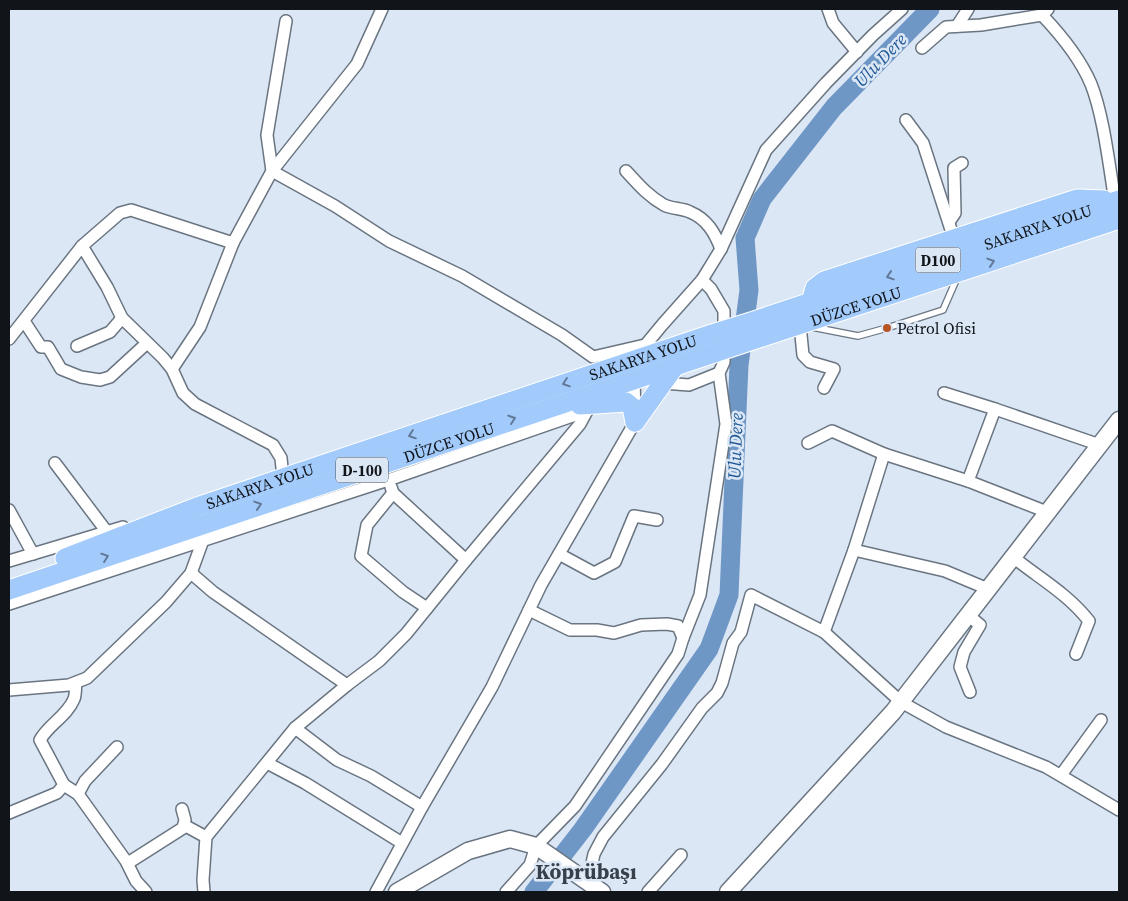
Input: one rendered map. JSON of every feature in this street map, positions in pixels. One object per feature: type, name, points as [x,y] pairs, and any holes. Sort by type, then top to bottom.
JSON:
[{"type":"highway","points":[[811,302],[815,288],[824,281],[952,230],[1077,199],[1118,207]]},
{"type":"highway","name":"DÜZCE YOLU","points":[[760,329],[800,324],[1099,227],[1118,207]]},
{"type":"highway","name":"SAKARYA YOLU","points":[[760,329],[811,302],[1118,207]]},
{"type":"highway","points":[[1099,227],[1119,226]]},
{"type":"highway","name":"D100","points":[[714,343],[760,329]]},
{"type":"highway","name":"DÜZCE YOLU","points":[[9,590],[552,406],[593,402],[633,370],[675,366],[714,343]]},
{"type":"highway","name":"SAKARYA YOLU","points":[[9,577],[39,568],[197,507],[284,478],[714,343]]},
{"type":"highway","points":[[635,422],[675,366]]},
{"type":"highway","points":[[593,402],[626,402],[632,408],[635,422]]},
{"type":"main road","points":[[728,892],[901,702],[1119,420]]},
{"type":"main road","points":[[397,892],[468,851],[510,839],[536,846],[602,892]]},
{"type":"street","points":[[172,369],[200,327],[233,243],[272,171],[357,64],[382,9]]},
{"type":"street","points":[[828,9],[833,23],[857,52]]},
{"type":"street","points":[[376,892],[422,807],[492,687],[529,610],[559,554],[635,422],[633,370],[644,346],[702,280],[721,249],[766,150],[797,114],[902,9]]},
{"type":"street","points":[[957,26],[968,9]]},
{"type":"street","points":[[922,48],[946,27],[981,24],[1045,12],[1090,84],[1100,117],[1118,207]]},
{"type":"street","points":[[272,171],[267,135],[286,21]]},
{"type":"street","points":[[906,120],[923,143],[952,230]]},
{"type":"street","points":[[952,230],[956,213],[954,168],[962,163]]},
{"type":"street","points":[[272,171],[335,206],[389,241],[462,276],[562,335],[593,357],[644,346]]},
{"type":"street","points":[[626,171],[645,192],[665,206],[690,212],[705,222],[715,233],[721,249]]},
{"type":"street","points":[[9,339],[82,246],[120,213],[131,210],[233,243]]},
{"type":"street","points":[[82,246],[122,318],[163,358],[172,369],[184,393],[195,404],[273,445],[281,458],[284,478]]},
{"type":"street","points":[[506,892],[530,865],[536,846],[575,806],[678,654],[700,594],[726,424],[719,373],[724,362],[724,311],[712,289],[702,280]]},
{"type":"street","points":[[77,346],[110,332],[122,318]]},
{"type":"street","points":[[24,320],[41,347],[48,348],[61,368],[81,377],[100,380],[110,377],[147,343]]},
{"type":"street","points":[[800,324],[803,355],[810,362],[834,369],[824,388]]},
{"type":"street","points":[[662,383],[689,385],[719,373]]},
{"type":"street","points":[[944,393],[1100,445]]},
{"type":"street","points":[[9,604],[388,480],[593,402]]},
{"type":"street","points":[[204,892],[206,837],[294,728],[379,661],[406,634],[580,424],[593,402]]},
{"type":"street","points":[[968,481],[995,409]]},
{"type":"street","points":[[808,443],[832,430],[884,454],[968,481],[1047,512]]},
{"type":"street","points":[[824,632],[854,550],[884,454]]},
{"type":"street","points":[[55,463],[107,532]]},
{"type":"street","points":[[388,480],[393,493],[466,560]]},
{"type":"street","points":[[393,493],[367,526],[361,556],[403,592],[427,608]]},
{"type":"street","points":[[9,561],[197,507]]},
{"type":"street","points":[[9,510],[33,554]]},
{"type":"street","points":[[559,554],[594,573],[615,562],[634,516],[656,520]]},
{"type":"street","points":[[9,690],[69,685],[87,678],[166,602],[191,573],[203,540]]},
{"type":"street","points":[[854,550],[946,571],[988,589]]},
{"type":"street","points":[[1013,557],[1078,607],[1089,621],[1076,654]]},
{"type":"street","points":[[191,573],[213,592],[347,685]]},
{"type":"street","points":[[582,878],[603,837],[662,764],[702,708],[717,693],[722,683],[733,643],[741,632],[751,595],[824,632],[901,702],[946,727],[1046,767],[1119,810]]},
{"type":"street","points":[[529,610],[570,630],[597,630],[614,633],[641,625],[667,624],[678,626],[683,638]]},
{"type":"street","points":[[968,615],[980,625],[964,652],[960,666],[970,692]]},
{"type":"street","points":[[76,682],[75,698],[40,740],[64,785],[78,794],[128,863],[136,881],[146,892]]},
{"type":"street","points":[[1061,775],[1101,720]]},
{"type":"street","points":[[294,728],[337,760],[371,776],[422,807]]},
{"type":"street","points":[[78,794],[85,781],[117,747]]},
{"type":"street","points":[[267,763],[305,783],[402,843]]},
{"type":"street","points":[[9,813],[58,793],[64,785]]},
{"type":"street","points":[[128,863],[183,828],[182,809]]},
{"type":"street","points":[[184,825],[206,837]]},
{"type":"street","points":[[648,892],[681,856]]},
{"type":"lane","points":[[800,324],[858,336],[943,310],[959,272]]},
{"type":"waterway","name":"Ulu Dere","points":[[534,892],[583,829],[709,649],[729,595],[739,365],[749,290],[745,238],[762,199],[834,107],[930,9]]},
{"type":"place","name":"Petrol Ofisi","points":[[887,328]]},
{"type":"district","name":"Köprübaşı","points":[[586,871]]}]
